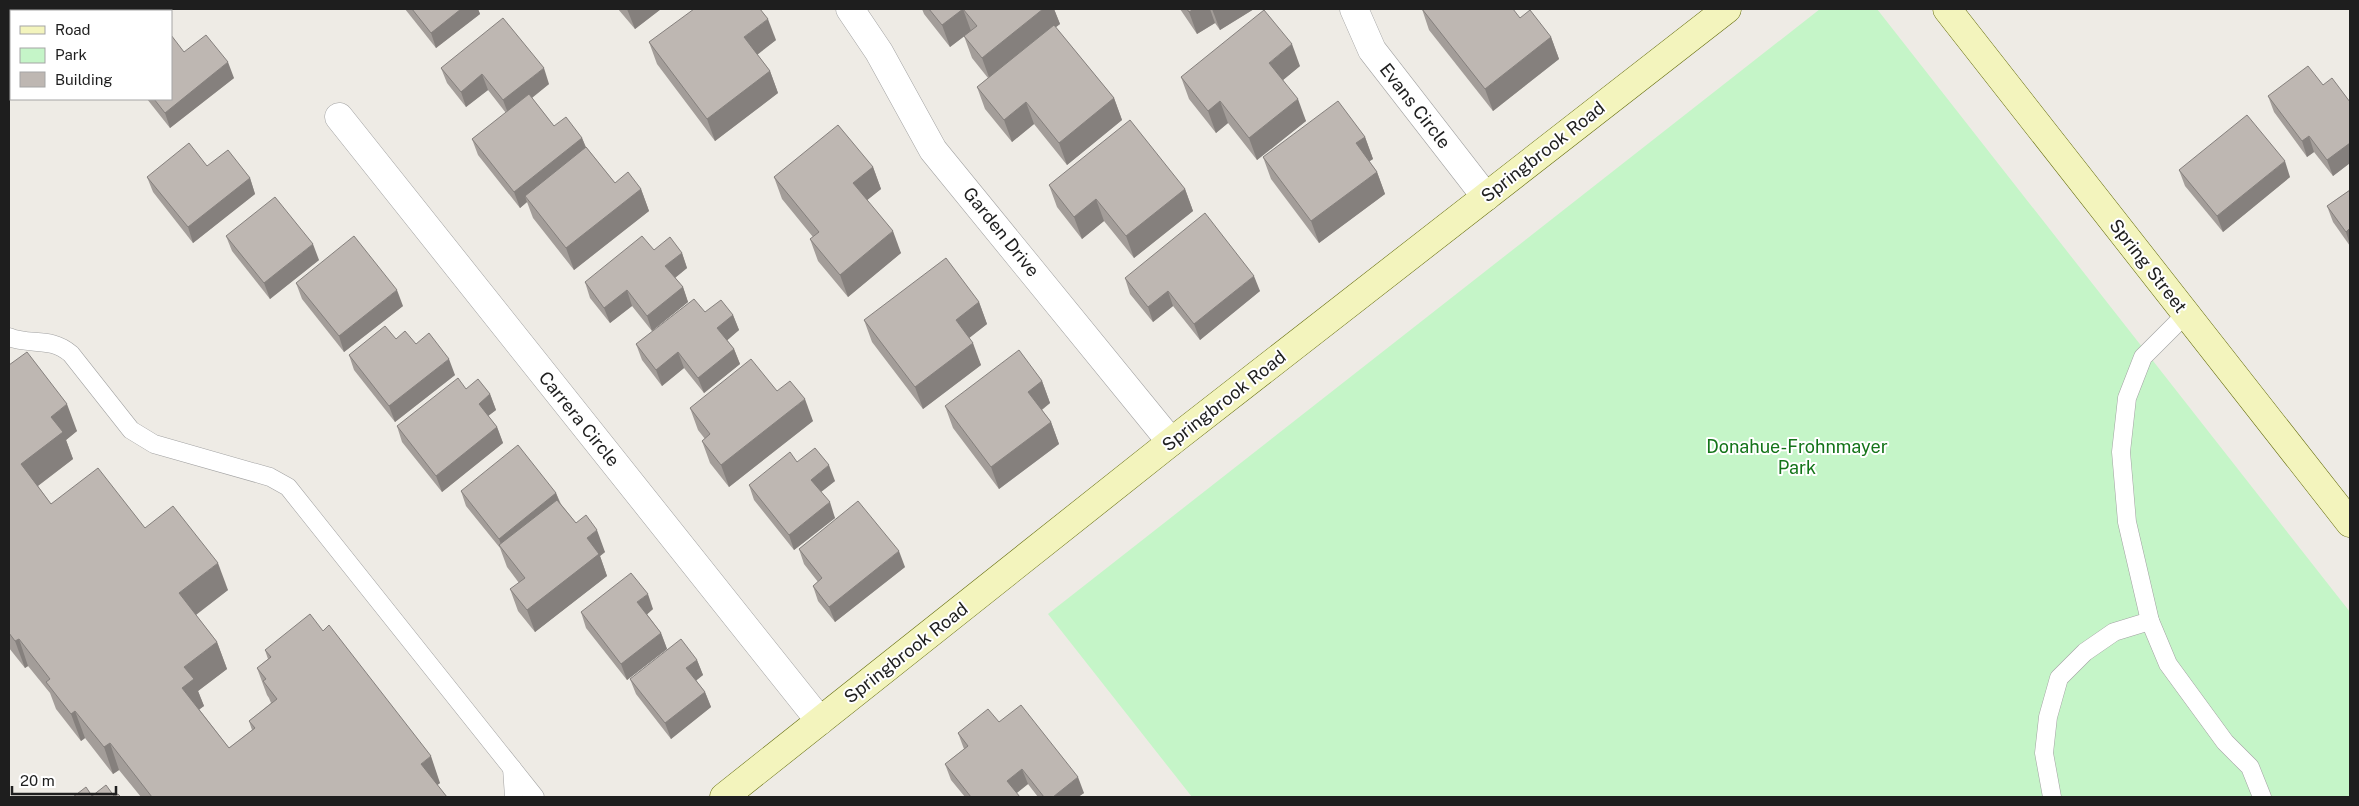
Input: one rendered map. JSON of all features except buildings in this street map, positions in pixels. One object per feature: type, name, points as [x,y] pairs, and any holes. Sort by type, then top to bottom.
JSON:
[{"type":"street","name":"Garden Drive","points":[[850,9],[879,52],[934,150],[1171,442]]},
{"type":"street","name":"Evans Circle","points":[[1354,9],[1372,50],[1486,197]]},
{"type":"street","name":"Springbrook Road","points":[[724,797],[1171,442],[1727,9]]},
{"type":"street","name":"Spring Street","points":[[1947,9],[2350,523]]},
{"type":"street","name":"Carrera Circle","points":[[339,117],[820,721]]},
{"type":"lane","points":[[2186,314],[2143,357],[2127,398],[2121,452],[2127,522],[2150,621],[2168,664],[2225,742],[2250,767],[2262,797]]},
{"type":"lane","points":[[9,337],[62,346],[71,354],[131,430],[142,439],[270,477],[288,487],[535,797]]},
{"type":"lane","points":[[2052,797],[2044,753],[2048,717],[2059,678],[2085,652],[2114,632],[2150,621]]},
{"type":"lane","points":[[512,768],[514,797]]},
{"type":"green space","name":"Donahue-Frohnmayer Park","points":[[1820,9],[1877,9],[2350,612],[2350,797],[1192,797],[1048,614]]}]
